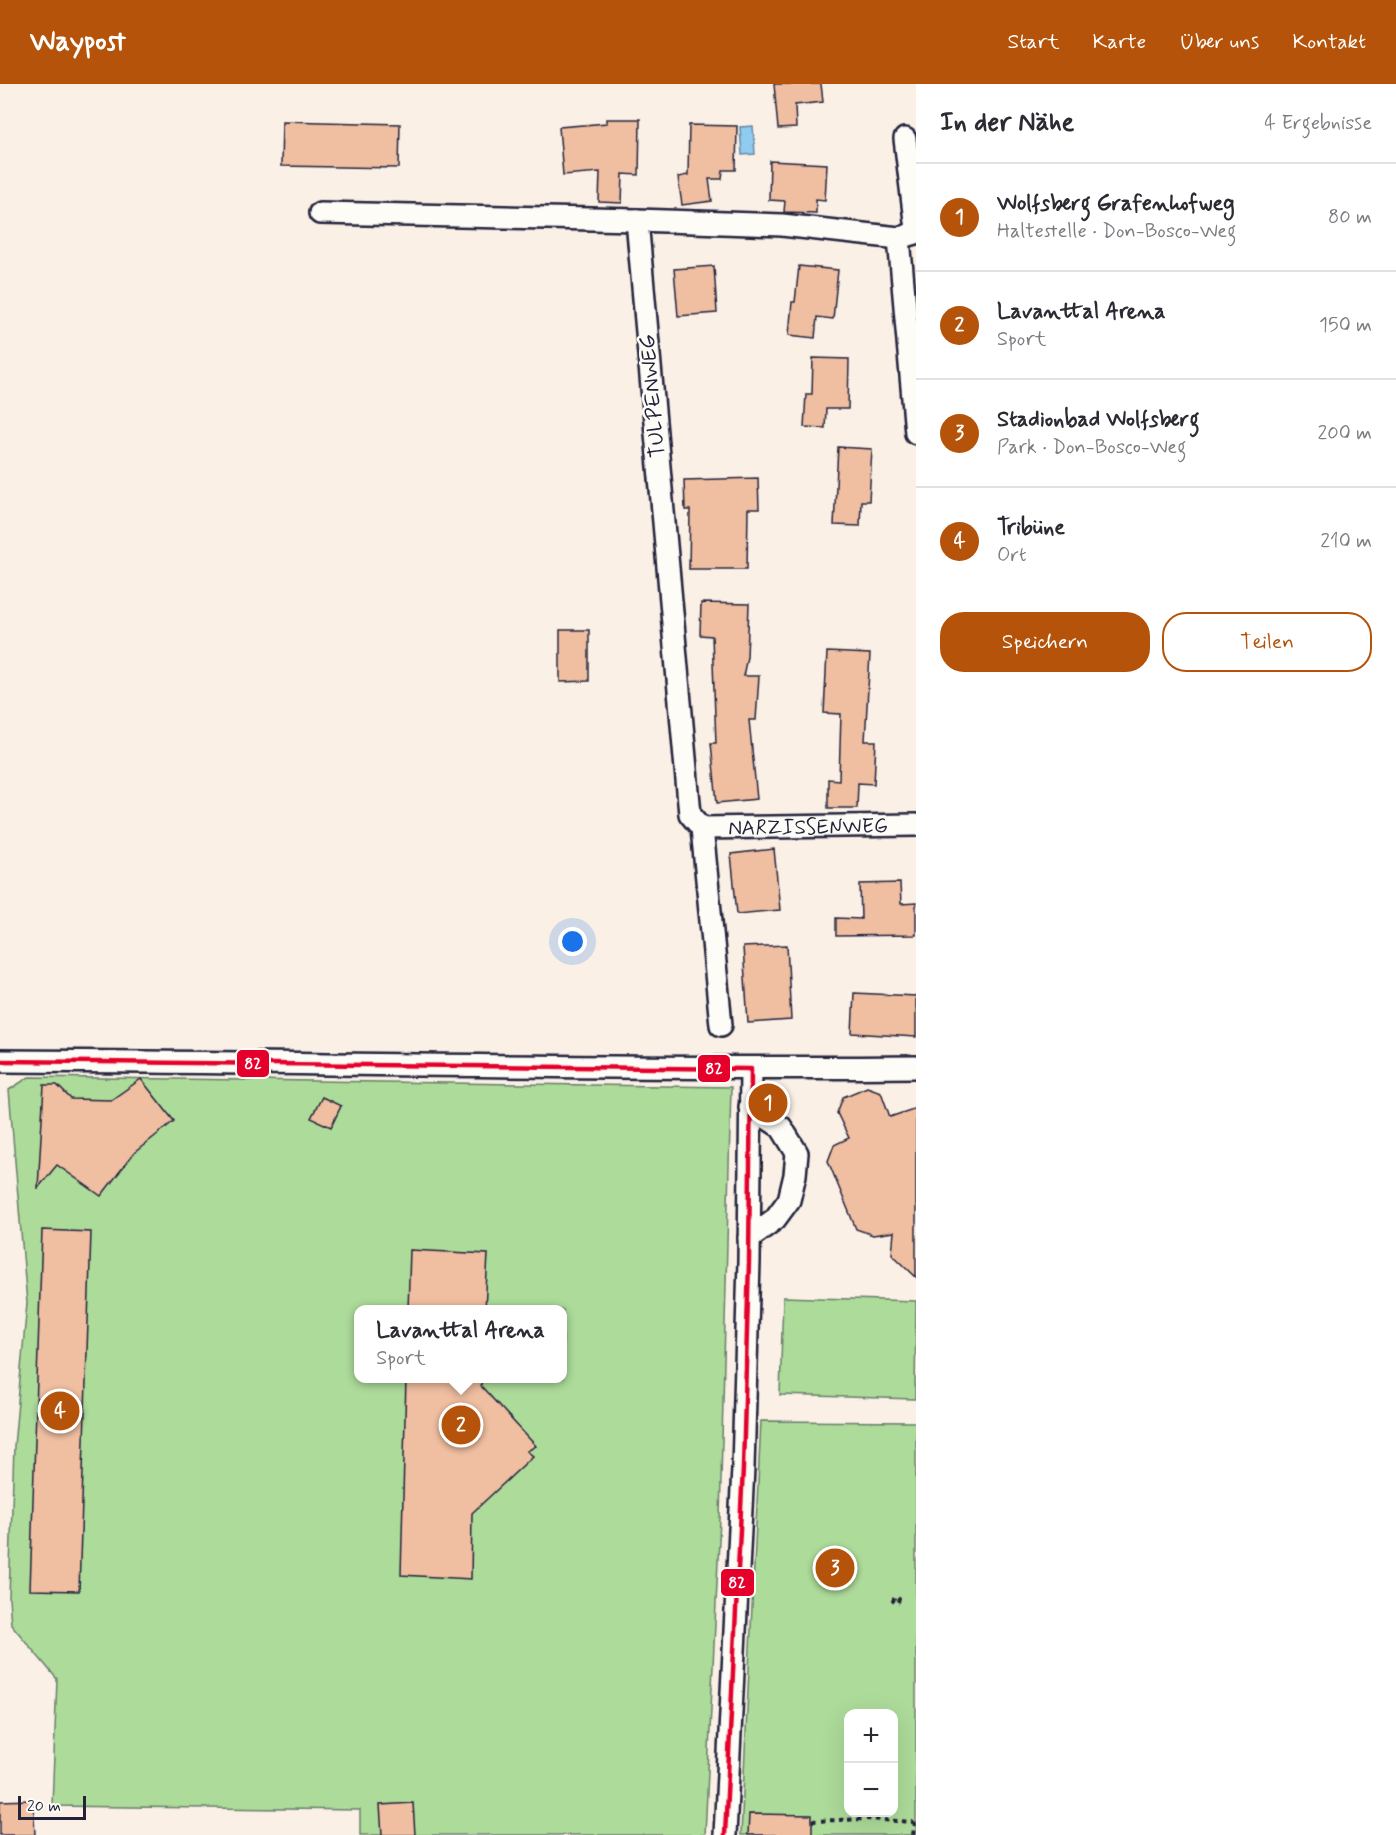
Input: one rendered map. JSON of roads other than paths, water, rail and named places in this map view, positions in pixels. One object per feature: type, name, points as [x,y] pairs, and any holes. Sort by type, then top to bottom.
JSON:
[{"type":"street","points":[[905,139],[916,433]]},
{"type":"street","points":[[320,213],[638,220],[782,225],[910,233]]},
{"type":"street","name":"TULPENWEG","points":[[638,220],[690,814],[702,828]]},
{"type":"street","name":"NARZISSENWEG","points":[[702,828],[916,825]]},
{"type":"street","points":[[702,828],[721,1025]]},
{"type":"street","points":[[0,1061],[210,1061],[751,1069],[916,1066]]},
{"type":"street","points":[[725,1835],[743,1468],[751,1069]]},
{"type":"street","points":[[749,1238],[775,1219],[789,1200],[797,1153],[781,1127],[750,1107]]},
{"type":"water","points":[[753,126],[755,154],[742,155],[740,127]]},
{"type":"place","name":"Wolfsberg Grafenhofweg","points":[[768,1103]]},
{"type":"place","name":"Tribüne","points":[[60,1411]]},
{"type":"place","name":"Lavanttal Arena","points":[[461,1425]]},
{"type":"place","name":"Stadionbad Wolfsberg","points":[[835,1568]]}]
